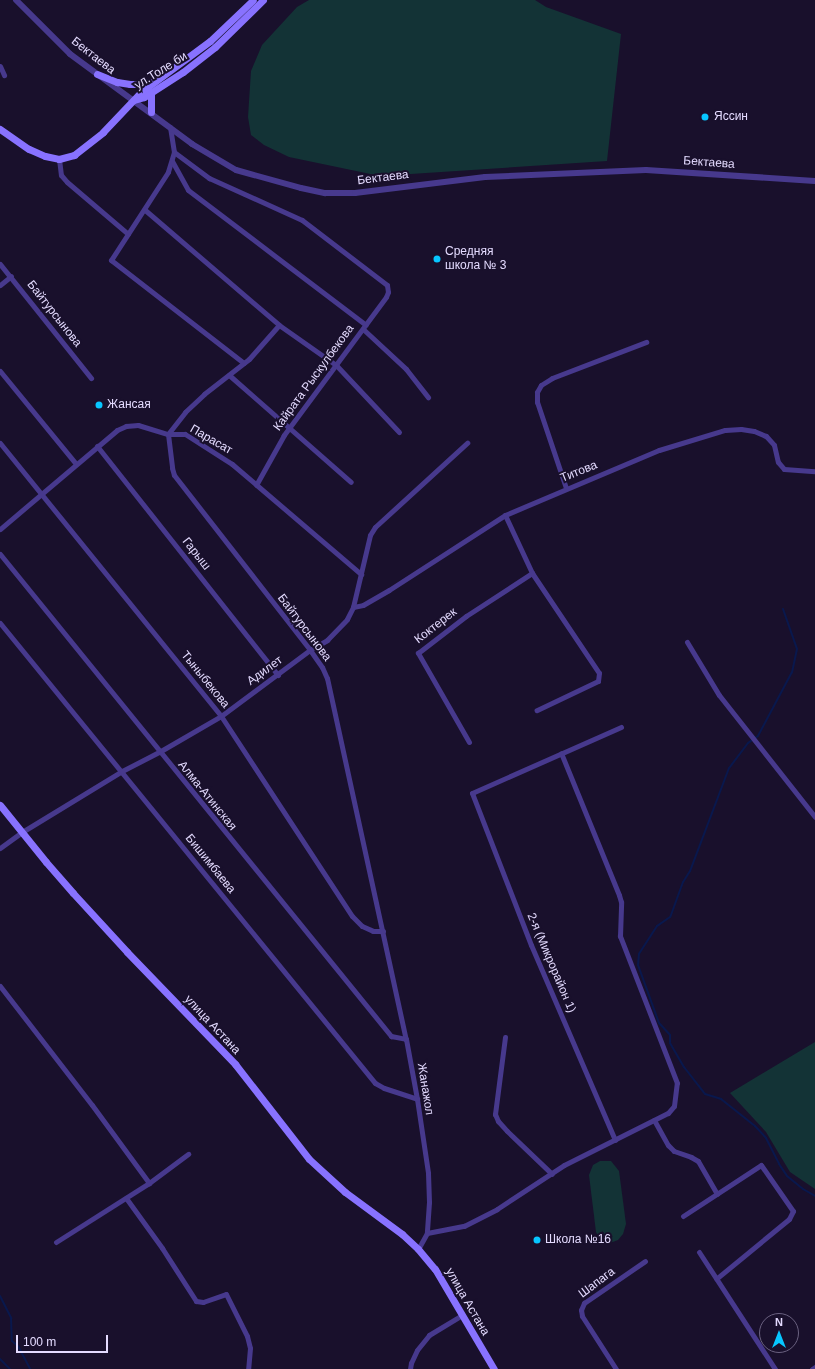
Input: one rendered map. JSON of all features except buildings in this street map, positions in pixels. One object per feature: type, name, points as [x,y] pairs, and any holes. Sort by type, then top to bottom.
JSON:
[{"type":"main road","name":"ул.Толе би","points":[[132,100],[210,41],[253,0]]},
{"type":"main road","name":"ул.Толе би","points":[[132,100],[144,97],[183,72],[215,47],[263,0]]},
{"type":"main road","points":[[97,74],[117,82],[130,84],[142,84],[160,79]]},
{"type":"main road","points":[[151,92],[151,112]]},
{"type":"main road","points":[[0,129],[29,149],[45,156],[59,159],[74,155],[86,146],[103,132],[132,100]]},
{"type":"main road","name":"улица Астана","points":[[0,805],[46,862],[127,952],[235,1064],[308,1159],[344,1192],[402,1234],[418,1249],[436,1270],[494,1369]]},
{"type":"main road","name":"улица Астана","points":[[418,1249],[489,1369]]},
{"type":"street","name":"Бектаева","points":[[16,0],[70,54],[170,126],[192,144],[236,170],[264,179],[325,193],[355,193],[485,177],[646,170],[815,181]]},
{"type":"street","points":[[0,66],[4,75]]},
{"type":"street","points":[[170,126],[174,152],[168,172],[112,260],[244,363]]},
{"type":"street","name":"Кайрата Рыскулбекова","points":[[174,152],[209,178],[302,220],[387,285],[388,292],[386,297],[290,427],[256,485]]},
{"type":"street","points":[[59,159],[61,175],[67,182],[128,234]]},
{"type":"street","points":[[172,161],[188,190],[366,324]]},
{"type":"street","points":[[145,210],[279,325],[336,365],[400,432]]},
{"type":"street","name":"Байтурсынова","points":[[0,264],[91,378]]},
{"type":"street","points":[[0,285],[11,276]]},
{"type":"street","points":[[168,434],[185,412],[204,394],[244,363],[279,325]]},
{"type":"street","points":[[363,329],[406,369],[428,397]]},
{"type":"street","points":[[566,488],[537,402],[537,392],[542,385],[552,378],[646,342]]},
{"type":"street","points":[[0,371],[76,464]]},
{"type":"street","points":[[229,375],[351,482]]},
{"type":"street","name":"Парасат","points":[[0,529],[117,430],[126,426],[149,427],[168,434],[185,434],[232,464],[361,574]]},
{"type":"street","name":"Титова","points":[[353,607],[363,605],[389,590],[504,515],[660,450],[725,430],[737,428],[754,431],[766,436],[774,445],[778,462],[784,469],[815,471]]},
{"type":"street","name":"Байтурсынова","points":[[168,434],[174,475],[310,650],[322,667],[327,678],[383,931]]},
{"type":"street","name":"Тыныбекова","points":[[0,443],[221,716],[352,916],[362,926],[373,931],[383,931]]},
{"type":"street","name":"Адилет","points":[[0,848],[22,832],[122,771],[159,752],[221,716],[310,650],[327,640],[348,620],[353,607],[370,535],[375,527],[466,443]]},
{"type":"street","name":"Гарыш","points":[[98,446],[278,675]]},
{"type":"street","points":[[504,515],[532,573],[599,673],[598,681],[537,710]]},
{"type":"street","name":"Алма-Атинская","points":[[0,554],[159,752],[391,1036],[406,1039]]},
{"type":"street","name":"Коктерек","points":[[469,742],[418,653],[466,616],[532,573]]},
{"type":"street","name":"Бишимбаева","points":[[0,623],[375,1082],[384,1088],[417,1099]]},
{"type":"street","points":[[687,642],[720,695],[815,817]]},
{"type":"street","points":[[427,1233],[464,1226],[497,1209],[564,1165],[668,1113],[674,1106],[677,1083],[620,936],[621,902],[561,753],[621,727]]},
{"type":"street","name":"2-я (Микрорайон 1)","points":[[561,753],[472,794],[531,945],[615,1140]]},
{"type":"street","name":"Жанажол","points":[[383,931],[406,1039],[428,1173],[429,1202],[427,1233],[418,1249]]},
{"type":"street","points":[[0,986],[92,1105],[149,1183]]},
{"type":"street","points":[[505,1037],[495,1114],[498,1121],[507,1131],[552,1174]]},
{"type":"street","points":[[654,1120],[668,1145],[674,1151],[698,1161],[717,1194]]},
{"type":"street","points":[[56,1242],[149,1183],[188,1154]]},
{"type":"street","points":[[683,1216],[761,1165],[793,1211],[789,1219],[716,1279]]},
{"type":"street","points":[[126,1198],[162,1248],[196,1301],[203,1302],[226,1294],[247,1336],[250,1348],[248,1369]]},
{"type":"street","points":[[699,1252],[775,1369]]},
{"type":"street","name":"Шапага","points":[[616,1369],[582,1316],[581,1310],[584,1304],[645,1261]]},
{"type":"street","points":[[410,1369],[417,1350],[429,1335],[459,1317]]},
{"type":"green space","points":[[309,0],[535,0],[546,7],[621,34],[607,161],[380,176],[289,157],[264,145],[251,135],[248,117],[251,71],[262,45],[297,7]]},
{"type":"green space","points":[[815,1042],[815,1189],[790,1172],[766,1132],[730,1093]]},
{"type":"green space","points":[[600,1161],[611,1161],[619,1171],[626,1224],[623,1234],[618,1240],[610,1243],[600,1239],[596,1232],[589,1175],[593,1165]]},
{"type":"waterway","points":[[783,609],[797,649],[792,672],[758,736],[748,743],[729,768],[690,871],[683,882],[670,917],[657,926],[639,954],[638,965],[659,1023],[670,1035],[670,1043],[684,1067],[705,1094],[721,1099],[755,1126],[766,1138],[787,1176],[803,1189],[815,1196]]},
{"type":"waterway","points":[[0,1296],[11,1318],[12,1341],[18,1346],[30,1369]]},
{"type":"waterway","points":[[0,1359],[10,1369]]},
{"type":"place","name":"Яссин","points":[[705,117]]},
{"type":"place","name":"Средняя школа № 3","points":[[437,259]]},
{"type":"place","name":"Жансая","points":[[99,405]]},
{"type":"place","name":"Школа №16","points":[[537,1240]]}]
